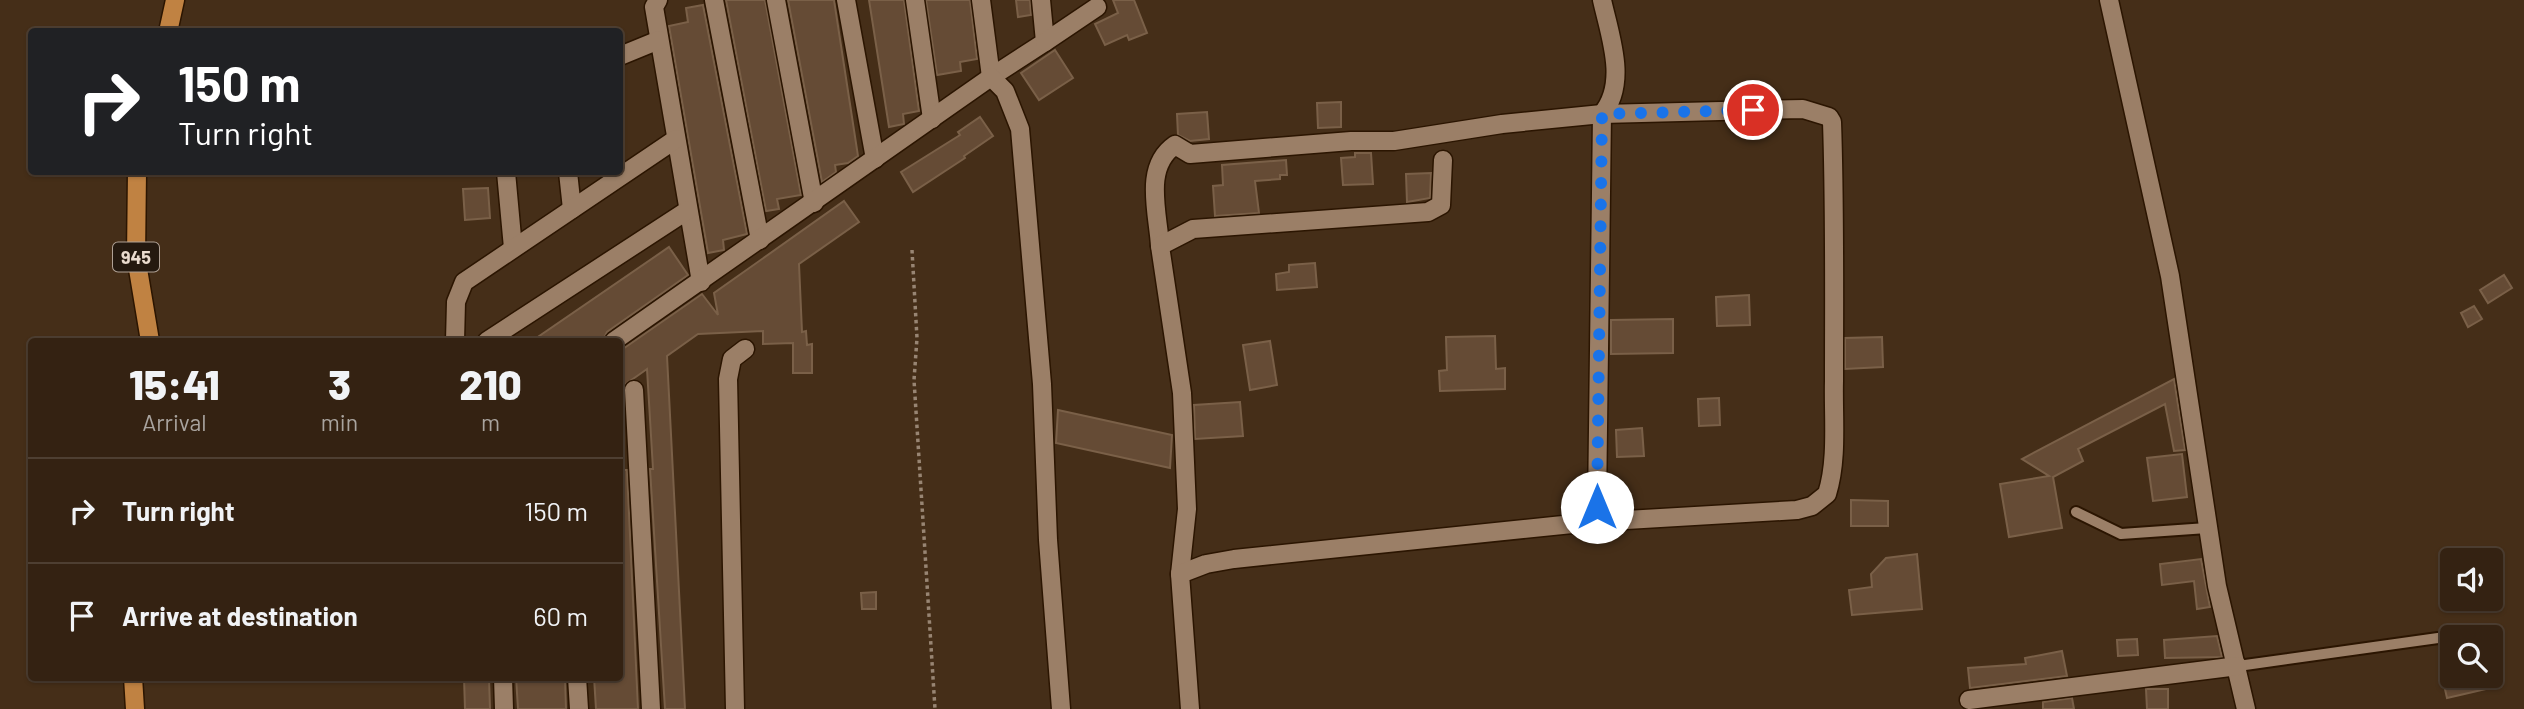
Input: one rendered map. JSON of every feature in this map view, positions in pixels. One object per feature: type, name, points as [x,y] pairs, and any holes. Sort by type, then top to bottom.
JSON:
[{"type":"main road","points":[[169,28],[175,0]]},
{"type":"main road","name":"945","points":[[138,175],[136,257],[150,338]]},
{"type":"main road","points":[[133,681],[135,709]]},
{"type":"street","points":[[657,0],[654,8],[701,282]]},
{"type":"street","points":[[714,0],[760,240]]},
{"type":"street","points":[[776,0],[814,203]]},
{"type":"street","points":[[846,0],[875,159]]},
{"type":"street","points":[[915,0],[932,119]]},
{"type":"street","points":[[981,0],[991,77],[1005,91],[1020,129],[1042,384],[1048,540],[1060,709]]},
{"type":"street","points":[[1041,0],[1045,42]]},
{"type":"street","points":[[1592,522],[1597,507],[1602,114],[1612,103],[1616,75],[1602,0]]},
{"type":"street","points":[[2109,1],[2170,276],[2207,528],[2221,605],[2238,666],[2246,709]]},
{"type":"street","points":[[618,338],[991,77],[1097,7]]},
{"type":"street","points":[[623,55],[659,40]]},
{"type":"street","points":[[1180,574],[1206,564],[1234,559],[1592,522],[1797,510],[1812,506],[1827,494],[1833,451],[1834,178],[1832,122],[1829,117],[1803,108],[1602,114],[1502,124],[1394,141],[1351,141],[1190,154],[1175,145],[1165,152],[1155,171],[1160,246],[1182,393],[1187,509],[1180,574],[1190,709]]},
{"type":"street","points":[[623,175],[676,139]]},
{"type":"street","points":[[1160,246],[1193,229],[1428,212],[1441,205],[1443,160]]},
{"type":"street","points":[[506,175],[513,248]]},
{"type":"street","points":[[568,175],[572,209]]},
{"type":"street","points":[[455,338],[459,289],[471,276],[623,175]]},
{"type":"street","points":[[492,338],[688,210]]},
{"type":"street","points":[[735,709],[728,379],[732,359],[745,349]]},
{"type":"street","points":[[634,390],[628,447],[651,709]]},
{"type":"street","points":[[1969,700],[2238,666]]},
{"type":"street","points":[[503,681],[504,709]]},
{"type":"street","points":[[577,681],[579,709]]},
{"type":"lane","points":[[2076,512],[2121,534],[2207,528]]},
{"type":"lane","points":[[2238,666],[2438,638]]},
{"type":"path","points":[[912,250],[918,338],[914,380],[935,709]]},
{"type":"building","points":[[726,0],[765,0],[801,195],[777,199],[779,209],[766,211]]},
{"type":"building","points":[[788,0],[834,0],[858,156],[848,163],[835,165],[836,172],[822,182]]},
{"type":"building","points":[[869,0],[904,0],[919,111],[903,114],[904,124],[889,127]]},
{"type":"building","points":[[926,0],[970,0],[977,59],[960,62],[961,71],[937,75]]},
{"type":"building","points":[[1016,0],[1030,0],[1031,15],[1018,17]]},
{"type":"building","points":[[1113,0],[1134,0],[1147,33],[1129,40],[1127,35],[1105,45],[1095,24],[1118,13]]},
{"type":"building","points":[[703,5],[747,234],[723,240],[724,250],[708,253],[669,26],[688,22],[686,8]]},
{"type":"building","points":[[1055,50],[1073,78],[1039,100],[1021,73]]},
{"type":"building","points":[[1341,102],[1341,127],[1318,128],[1317,103]]},
{"type":"building","points":[[1207,112],[1209,139],[1190,141],[1178,135],[1177,114]]},
{"type":"building","points":[[980,117],[993,136],[913,192],[901,172],[960,135],[958,132]]},
{"type":"building","points":[[1355,153],[1371,153],[1373,184],[1343,185],[1341,158],[1355,157]]},
{"type":"building","points":[[1286,160],[1287,175],[1280,175],[1280,179],[1255,181],[1259,213],[1215,216],[1213,186],[1223,185],[1222,165]]},
{"type":"building","points":[[1431,173],[1430,198],[1407,202],[1406,174]]},
{"type":"building","points":[[488,188],[490,218],[465,220],[463,189]]},
{"type":"building","points":[[844,201],[859,222],[799,264],[802,332],[806,331],[807,345],[812,344],[812,373],[793,373],[793,343],[763,344],[763,331],[698,334],[667,356],[685,709],[665,709],[650,469],[653,469],[647,369],[623,386],[623,349],[702,294],[718,315],[714,293]]},
{"type":"building","points":[[669,247],[688,275],[607,332],[604,338],[536,338]]},
{"type":"building","points":[[1315,263],[1317,287],[1277,290],[1276,274],[1289,272],[1289,265]]},
{"type":"building","points":[[2504,275],[2512,288],[2488,303],[2480,290]]},
{"type":"building","points":[[1749,295],[1750,325],[1717,326],[1716,297]]},
{"type":"building","points":[[2474,306],[2482,319],[2468,327],[2461,313]]},
{"type":"building","points":[[1673,319],[1673,353],[1611,354],[1611,320]]},
{"type":"building","points":[[1495,336],[1496,369],[1505,368],[1505,389],[1440,391],[1439,371],[1447,370],[1446,337]]},
{"type":"building","points":[[1882,337],[1883,367],[1845,369],[1845,338]]},
{"type":"building","points":[[1270,341],[1277,385],[1250,390],[1243,345]]},
{"type":"building","points":[[2174,379],[2185,450],[2174,451],[2165,404],[2078,449],[2083,461],[2053,477],[2062,528],[2009,537],[2000,484],[2049,476],[2022,459]]},
{"type":"building","points":[[1719,398],[1720,425],[1699,426],[1698,399]]},
{"type":"building","points":[[1240,402],[1243,436],[1195,439],[1194,405]]},
{"type":"building","points":[[1058,410],[1172,435],[1170,468],[1056,443]]},
{"type":"building","points":[[1642,428],[1644,456],[1617,457],[1616,430]]},
{"type":"building","points":[[2182,454],[2187,497],[2153,501],[2147,458]]},
{"type":"building","points":[[623,470],[627,470],[638,709],[596,709],[594,681],[623,681]]},
{"type":"building","points":[[1851,500],[1888,501],[1888,526],[1851,526]]},
{"type":"building","points":[[1917,554],[1922,609],[1852,615],[1849,590],[1872,587],[1871,574],[1886,558]]},
{"type":"building","points":[[2201,559],[2210,607],[2197,609],[2194,581],[2162,585],[2160,564]]},
{"type":"building","points":[[876,592],[876,609],[862,609],[861,593]]},
{"type":"building","points":[[2217,636],[2222,657],[2165,658],[2164,640]]},
{"type":"building","points":[[2137,639],[2138,655],[2118,656],[2117,640]]},
{"type":"building","points":[[2062,651],[2067,676],[1970,688],[1968,668],[2026,664],[2025,658]]},
{"type":"building","points":[[464,681],[489,681],[490,709],[465,709]]},
{"type":"building","points":[[516,681],[565,681],[566,709],[518,709]]},
{"type":"building","points":[[2445,688],[2486,688],[2486,689],[2447,698]]},
{"type":"building","points":[[2146,689],[2168,689],[2168,709],[2147,709]]},
{"type":"building","points":[[2072,698],[2074,709],[2043,709],[2043,702]]},
{"type":"route","points":[[1597,507],[1602,114],[1753,110]]}]
